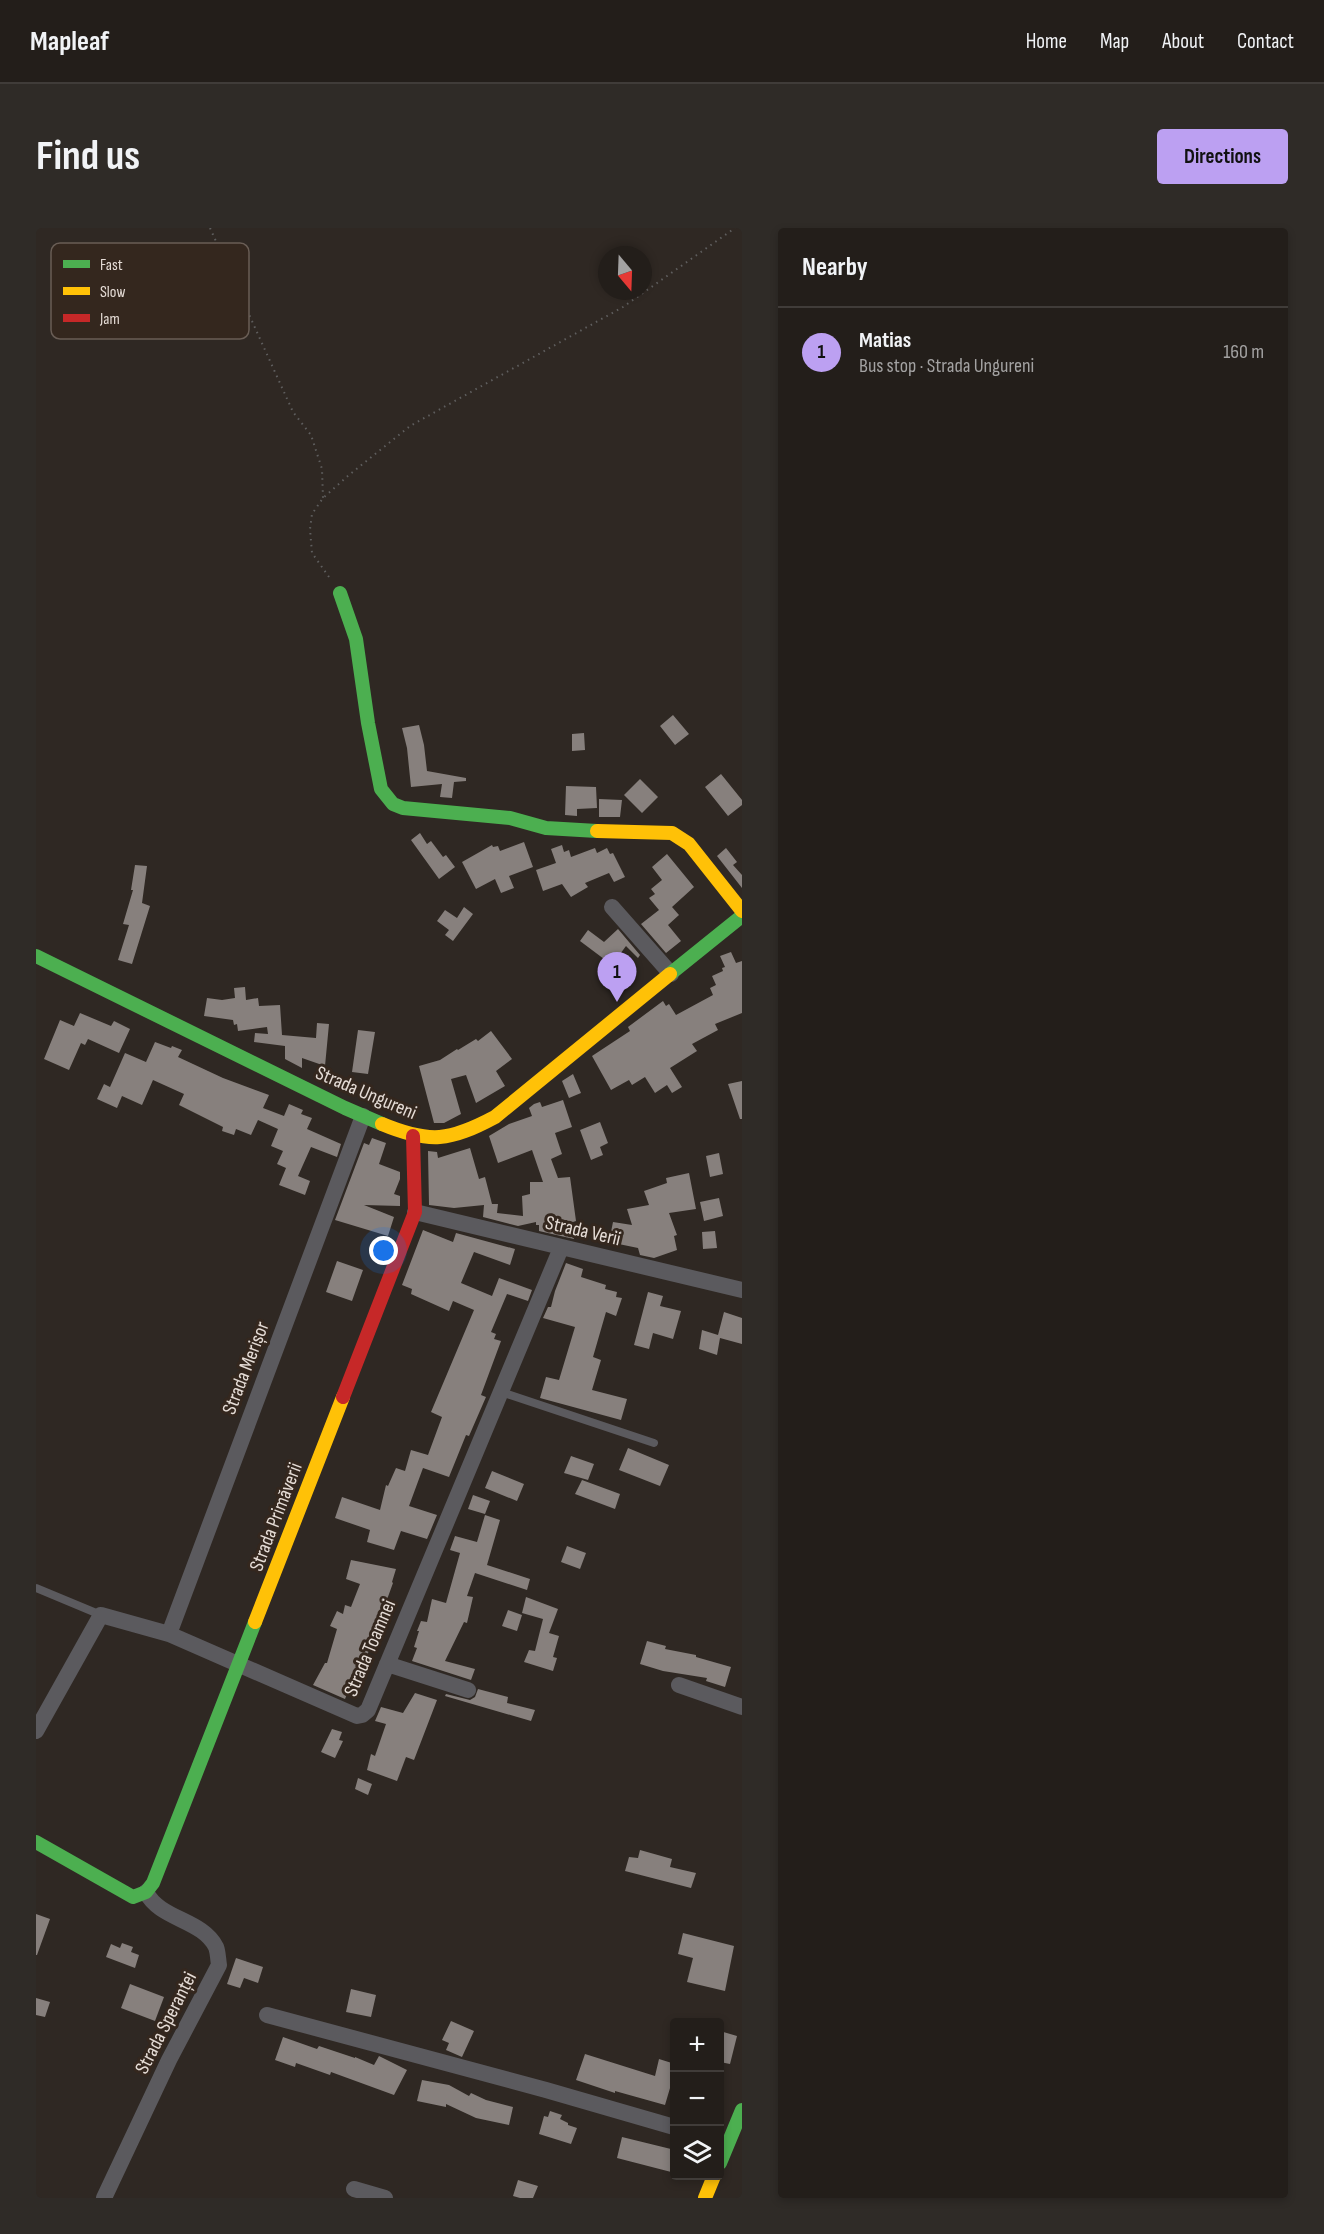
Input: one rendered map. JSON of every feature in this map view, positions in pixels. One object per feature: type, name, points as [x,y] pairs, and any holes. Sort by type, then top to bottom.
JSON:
[{"type":"street","points":[[340,593],[356,639],[368,723],[381,789],[393,804],[403,808],[510,818],[557,829],[672,833],[689,844],[742,910]]},
{"type":"street","points":[[612,907],[671,974]]},
{"type":"street","name":"Strada Ungureni","points":[[36,956],[363,1116],[413,1136],[435,1138],[455,1136],[495,1117],[742,916]]},
{"type":"street","name":"Strada Merișor","points":[[169,1634],[363,1116]]},
{"type":"street","name":"Strada Primăverii","points":[[140,1894],[153,1883],[415,1212],[413,1136]]},
{"type":"street","name":"Strada Verii","points":[[415,1212],[742,1290]]},
{"type":"street","name":"Strada Toamnei","points":[[101,1615],[169,1634],[357,1716],[362,1715],[368,1710],[561,1248]]},
{"type":"street","points":[[36,1731],[101,1615]]},
{"type":"street","points":[[387,1664],[468,1690]]},
{"type":"street","points":[[680,1685],[742,1707]]},
{"type":"street","points":[[36,1842],[140,1894]]},
{"type":"street","name":"Strada Speranței","points":[[104,2198],[169,2060],[219,1965],[217,1949],[203,1933],[140,1894]]},
{"type":"street","points":[[267,2015],[672,2126]]},
{"type":"street","points":[[724,2142],[742,2110]]},
{"type":"street","points":[[705,2198],[712,2180]]},
{"type":"street","points":[[354,2189],[385,2198]]},
{"type":"lane","points":[[501,1392],[654,1443]]},
{"type":"lane","points":[[36,1588],[101,1615]]},
{"type":"path","points":[[210,228],[217,243]]},
{"type":"path","points":[[340,593],[312,553],[310,529],[312,514],[323,498],[410,426],[623,308],[735,228]]},
{"type":"path","points":[[249,316],[292,412],[311,435],[322,469],[323,498]]},
{"type":"building","points":[[673,715],[689,734],[675,745],[660,726]]},
{"type":"building","points":[[419,725],[427,771],[466,778],[466,781],[454,782],[452,798],[440,797],[442,784],[411,787],[407,748],[402,728]]},
{"type":"building","points":[[584,733],[585,750],[572,751],[572,734]]},
{"type":"building","points":[[721,774],[742,800],[742,805],[728,816],[705,787]]},
{"type":"building","points":[[640,779],[658,797],[642,813],[624,795]]},
{"type":"building","points":[[566,786],[596,787],[597,808],[577,809],[577,816],[565,815]]},
{"type":"building","points":[[599,799],[622,800],[620,817],[599,817]]},
{"type":"building","points":[[420,833],[427,844],[431,841],[443,857],[446,855],[455,867],[439,879],[411,840]]},
{"type":"building","points":[[524,842],[533,867],[509,876],[514,888],[501,893],[495,879],[476,889],[462,862],[492,845],[493,847],[498,846],[500,851]]},
{"type":"building","points":[[562,845],[564,852],[569,850],[571,857],[595,848],[597,853],[607,848],[610,854],[613,853],[625,877],[614,882],[609,873],[585,883],[588,887],[571,897],[562,884],[543,891],[536,870],[556,863],[551,849]]},
{"type":"building","points":[[726,848],[737,862],[733,865],[742,875],[742,888],[717,856]]},
{"type":"building","points":[[667,854],[694,887],[672,907],[679,915],[668,925],[681,941],[666,953],[641,924],[659,910],[649,898],[655,894],[651,889],[662,880],[652,867]]},
{"type":"building","points":[[135,865],[147,866],[142,903],[150,906],[132,964],[118,960],[129,925],[123,924],[133,890],[131,890]]},
{"type":"building","points":[[464,907],[473,914],[453,941],[445,935],[449,930],[437,921],[445,910],[457,918]]},
{"type":"building","points":[[618,929],[640,955],[638,958],[626,946],[612,965],[580,941],[588,930],[604,942]]},
{"type":"building","points":[[731,952],[736,963],[742,961],[742,1013],[715,1024],[718,1030],[692,1044],[697,1051],[670,1068],[682,1087],[672,1093],[667,1085],[655,1093],[645,1077],[632,1085],[629,1080],[611,1090],[592,1056],[630,1031],[628,1027],[663,1001],[666,1006],[669,1004],[676,1015],[713,995],[710,988],[716,985],[712,976],[723,971],[722,968],[725,967],[720,956]]},
{"type":"building","points":[[245,987],[246,1000],[258,998],[259,1006],[280,1005],[282,1035],[316,1038],[317,1023],[329,1024],[325,1066],[302,1058],[302,1068],[285,1059],[285,1046],[254,1042],[255,1033],[268,1034],[267,1027],[238,1031],[237,1024],[234,1025],[233,1020],[204,1016],[207,998],[222,1000],[235,998],[234,988]]},
{"type":"building","points":[[80,1013],[111,1026],[114,1021],[130,1029],[119,1053],[88,1039],[85,1045],[81,1043],[69,1070],[44,1059],[60,1020],[74,1026]]},
{"type":"building","points":[[358,1030],[375,1032],[368,1074],[352,1072]]},
{"type":"building","points":[[491,1031],[512,1059],[496,1071],[505,1086],[476,1103],[466,1075],[451,1079],[461,1114],[444,1123],[434,1123],[419,1066],[440,1060],[476,1039],[478,1041]]},
{"type":"building","points":[[155,1042],[182,1050],[178,1057],[223,1078],[269,1095],[263,1108],[284,1116],[289,1104],[303,1110],[301,1114],[312,1118],[307,1129],[341,1144],[337,1157],[311,1147],[298,1176],[310,1181],[305,1195],[279,1185],[286,1168],[277,1164],[283,1151],[271,1146],[278,1129],[258,1120],[251,1135],[236,1129],[234,1135],[222,1131],[223,1127],[179,1105],[184,1094],[153,1080],[142,1105],[122,1096],[117,1108],[97,1099],[104,1084],[110,1087],[125,1053],[146,1062]]},
{"type":"building","points":[[573,1074],[581,1093],[569,1098],[562,1081]]},
{"type":"building","points":[[742,1081],[742,1119],[740,1119],[728,1084]]},
{"type":"building","points":[[563,1100],[572,1127],[555,1133],[562,1154],[551,1159],[558,1178],[570,1177],[576,1221],[573,1222],[574,1239],[539,1231],[539,1225],[536,1225],[536,1222],[518,1226],[483,1217],[484,1205],[454,1208],[429,1205],[428,1151],[437,1152],[438,1158],[470,1148],[479,1179],[485,1177],[492,1204],[498,1204],[497,1213],[523,1216],[522,1196],[530,1194],[530,1182],[543,1182],[532,1150],[498,1163],[489,1136],[509,1124],[532,1116],[529,1108],[534,1104],[540,1102],[542,1107]]},
{"type":"building","points":[[600,1122],[608,1143],[600,1147],[603,1155],[591,1160],[580,1130]]},
{"type":"building","points":[[372,1138],[386,1143],[379,1164],[400,1172],[400,1179],[394,1194],[400,1196],[400,1206],[364,1205],[394,1217],[388,1236],[335,1220],[364,1143],[369,1145]]},
{"type":"building","points":[[719,1153],[723,1174],[710,1177],[706,1156]]},
{"type":"building","points":[[689,1173],[696,1209],[669,1213],[677,1235],[674,1236],[677,1250],[654,1258],[640,1255],[638,1248],[609,1242],[613,1222],[632,1225],[627,1209],[649,1205],[644,1191],[667,1183],[666,1178]]},
{"type":"building","points":[[719,1198],[723,1216],[704,1221],[700,1202]]},
{"type":"building","points":[[423,1230],[453,1242],[456,1233],[515,1249],[510,1265],[474,1252],[461,1283],[492,1296],[499,1278],[532,1290],[528,1301],[507,1294],[491,1332],[496,1334],[494,1339],[501,1341],[481,1395],[486,1397],[469,1436],[466,1435],[449,1477],[423,1468],[409,1506],[437,1515],[427,1539],[401,1531],[394,1550],[367,1542],[370,1530],[335,1518],[342,1497],[380,1510],[386,1485],[388,1486],[396,1468],[405,1471],[411,1450],[428,1455],[442,1417],[431,1412],[474,1310],[453,1301],[449,1311],[411,1294],[412,1289],[402,1285]]},
{"type":"building","points":[[715,1231],[717,1248],[703,1249],[702,1232]]},
{"type":"building","points":[[337,1261],[363,1270],[352,1301],[326,1292]]},
{"type":"building","points":[[566,1263],[583,1269],[581,1277],[606,1285],[605,1289],[617,1292],[616,1297],[622,1298],[616,1316],[606,1312],[593,1357],[601,1360],[592,1390],[627,1399],[621,1420],[540,1398],[546,1377],[559,1380],[575,1327],[543,1318],[548,1307],[551,1307]]},
{"type":"building","points":[[648,1292],[663,1296],[660,1306],[681,1311],[673,1339],[653,1333],[649,1349],[634,1345]]},
{"type":"building","points":[[724,1312],[742,1318],[742,1344],[720,1338],[717,1355],[699,1349],[702,1330],[718,1335]]},
{"type":"building","points":[[628,1448],[669,1465],[660,1486],[619,1470]]},
{"type":"building","points":[[571,1456],[594,1464],[588,1480],[564,1473]]},
{"type":"building","points":[[492,1471],[524,1484],[517,1501],[485,1488]]},
{"type":"building","points":[[582,1480],[620,1494],[615,1509],[575,1494]]},
{"type":"building","points":[[473,1495],[490,1501],[485,1514],[468,1509]]},
{"type":"building","points":[[485,1515],[500,1520],[487,1565],[530,1579],[527,1590],[475,1573],[467,1596],[473,1597],[467,1623],[464,1622],[445,1661],[475,1669],[471,1680],[412,1661],[417,1648],[414,1647],[419,1631],[417,1631],[421,1621],[427,1622],[432,1599],[446,1603],[460,1553],[450,1550],[455,1536],[477,1542]]},
{"type":"building","points":[[567,1546],[586,1553],[580,1569],[561,1562]]},
{"type":"building","points":[[351,1560],[396,1569],[385,1605],[390,1606],[375,1640],[380,1642],[376,1652],[369,1650],[363,1669],[353,1685],[351,1684],[345,1699],[313,1685],[327,1663],[337,1629],[330,1626],[337,1611],[343,1614],[345,1605],[351,1607],[360,1584],[346,1579]]},
{"type":"building","points":[[526,1597],[558,1609],[549,1633],[559,1636],[553,1657],[557,1658],[553,1671],[524,1662],[529,1650],[535,1651],[543,1619],[522,1613]]},
{"type":"building","points":[[508,1610],[522,1615],[517,1631],[502,1626]]},
{"type":"building","points":[[647,1641],[666,1646],[665,1649],[696,1655],[696,1657],[731,1667],[725,1687],[706,1681],[707,1678],[663,1671],[640,1664]]},
{"type":"building","points":[[478,1689],[508,1697],[507,1703],[535,1710],[531,1721],[445,1696],[446,1694],[470,1700],[475,1697]]},
{"type":"building","points":[[415,1693],[437,1700],[414,1760],[406,1757],[397,1781],[367,1770],[371,1754],[375,1756],[386,1724],[375,1721],[381,1707],[403,1713]]},
{"type":"building","points":[[332,1729],[342,1732],[339,1740],[343,1741],[335,1758],[321,1752]]},
{"type":"building","points":[[358,1778],[372,1784],[368,1795],[355,1789]]},
{"type":"building","points":[[640,1850],[672,1859],[670,1867],[696,1873],[691,1888],[625,1871],[629,1857],[638,1858]]},
{"type":"building","points":[[36,1914],[50,1919],[37,1955],[36,1955]]},
{"type":"building","points":[[683,1933],[734,1946],[725,1991],[687,1982],[693,1958],[678,1954]]},
{"type":"building","points":[[122,1943],[133,1947],[131,1952],[139,1955],[135,1968],[106,1957],[111,1944],[120,1948]]},
{"type":"building","points":[[236,1958],[263,1967],[258,1983],[244,1978],[240,1988],[227,1984]]},
{"type":"building","points":[[130,1984],[164,1997],[155,2021],[121,2008]]},
{"type":"building","points":[[351,1989],[376,1995],[371,2017],[346,2012]]},
{"type":"building","points":[[36,1998],[50,2002],[45,2017],[36,2015]]},
{"type":"building","points":[[451,2021],[474,2031],[462,2057],[446,2050],[449,2043],[442,2040]]},
{"type":"building","points":[[724,2032],[737,2036],[730,2064],[724,2063]]},
{"type":"building","points":[[283,2037],[317,2049],[319,2046],[355,2057],[374,2065],[379,2056],[407,2070],[394,2095],[331,2072],[330,2075],[296,2063],[295,2067],[275,2060]]},
{"type":"building","points":[[585,2054],[655,2076],[659,2059],[670,2062],[670,2088],[665,2105],[615,2091],[615,2093],[576,2080]]},
{"type":"building","points":[[422,2080],[449,2085],[469,2096],[471,2093],[486,2100],[513,2107],[509,2125],[476,2118],[446,2104],[446,2107],[417,2101]]},
{"type":"building","points":[[550,2111],[562,2115],[560,2119],[577,2128],[571,2144],[539,2134],[544,2116],[548,2117]]},
{"type":"building","points":[[622,2137],[670,2149],[670,2172],[617,2158]]},
{"type":"building","points":[[518,2180],[538,2186],[533,2198],[513,2196]]},
{"type":"traffic: fast","points":[[340,593],[356,639],[368,723],[381,789],[393,804],[403,808],[510,818],[546,828],[597,831]]},
{"type":"traffic: fast","points":[[670,974],[742,916]]},
{"type":"traffic: fast","points":[[36,956],[382,1124]]},
{"type":"traffic: fast","points":[[36,1842],[133,1897],[146,1892],[153,1883],[255,1622]]},
{"type":"traffic: fast","points":[[724,2153],[742,2110]]},
{"type":"traffic: slow","points":[[597,831],[672,833],[689,844],[742,911]]},
{"type":"traffic: slow","points":[[382,1124],[414,1135],[440,1137],[465,1131],[495,1117],[670,974]]},
{"type":"traffic: slow","points":[[255,1622],[343,1397]]},
{"type":"traffic: slow","points":[[705,2198],[712,2180]]},
{"type":"traffic: jam","points":[[343,1397],[415,1212],[413,1136]]},
{"type":"place","name":"Matias","points":[[617,1002]]}]
